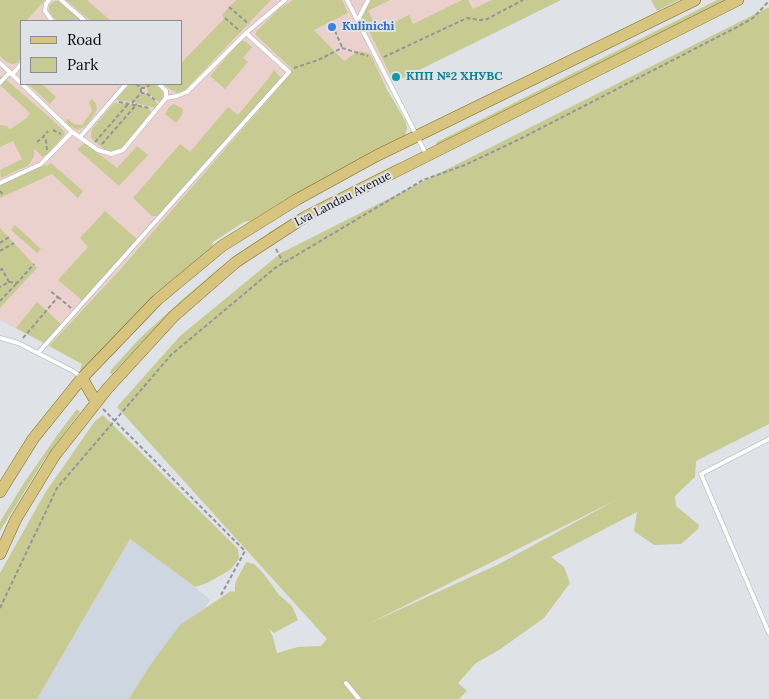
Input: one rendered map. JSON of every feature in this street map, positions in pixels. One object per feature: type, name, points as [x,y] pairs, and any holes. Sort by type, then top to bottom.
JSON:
[{"type":"main road","name":"Lva Landau Avenue","points":[[0,492],[33,439],[82,378],[157,300],[222,246],[296,200],[416,136],[695,0]]},
{"type":"main road","name":"Lva Landau Avenue","points":[[0,554],[16,519],[55,455],[96,402],[174,316],[236,262],[306,217],[738,0]]},
{"type":"main road","points":[[82,378],[96,402]]},
{"type":"lane","points":[[49,0],[44,11],[51,20]]},
{"type":"lane","points":[[61,0],[85,20]]},
{"type":"lane","points":[[23,85],[72,132],[104,154],[111,154],[123,150],[166,98],[187,92],[252,27],[285,0]]},
{"type":"lane","points":[[347,0],[427,155]]},
{"type":"lane","points":[[358,20],[368,0]]},
{"type":"lane","points":[[38,354],[289,72],[245,34]]},
{"type":"lane","points":[[0,63],[20,82]]},
{"type":"lane","points":[[0,83],[20,65]]},
{"type":"lane","points":[[80,137],[125,85]]},
{"type":"lane","points":[[160,85],[166,91],[166,98]]},
{"type":"lane","points":[[0,184],[41,164],[72,132]]},
{"type":"lane","points":[[0,338],[18,343],[73,371],[82,378]]},
{"type":"lane","points":[[769,438],[701,474],[769,633]]},
{"type":"lane","points":[[346,683],[358,699]]},
{"type":"path","points":[[289,72],[296,66],[318,60],[342,48],[378,60],[467,18],[487,19],[523,0]]},
{"type":"path","points":[[0,608],[57,488],[171,355],[231,304],[284,263],[423,180],[465,165],[520,139],[739,26],[753,18],[769,1]]},
{"type":"path","points":[[229,8],[252,27]]},
{"type":"path","points":[[225,18],[245,34]]},
{"type":"path","points":[[335,31],[342,48]]},
{"type":"path","points":[[137,85],[141,88],[146,88],[149,85]]},
{"type":"path","points":[[141,88],[142,93]]},
{"type":"path","points":[[146,88],[146,93]]},
{"type":"path","points":[[92,146],[111,123],[142,93],[146,93],[160,105]]},
{"type":"path","points":[[111,101],[137,104],[156,110]]},
{"type":"path","points":[[98,150],[137,104]]},
{"type":"path","points":[[111,123],[117,127]]},
{"type":"path","points":[[52,130],[68,136]]},
{"type":"path","points":[[37,142],[48,132]]},
{"type":"path","points":[[43,137],[46,140],[48,157]]},
{"type":"path","points":[[0,191],[4,196]]},
{"type":"path","points":[[0,243],[9,237]]},
{"type":"path","points":[[0,251],[14,243]]},
{"type":"path","points":[[276,249],[284,263]]},
{"type":"path","points":[[0,301],[34,264]]},
{"type":"path","points":[[0,270],[2,269],[9,282]]},
{"type":"path","points":[[0,287],[9,282],[17,283]]},
{"type":"path","points":[[49,290],[75,311]]},
{"type":"path","points":[[18,343],[58,297]]},
{"type":"path","points":[[96,402],[245,551],[221,595]]},
{"type":"shaded area","points":[[0,0],[561,0],[353,102],[82,364],[0,320]]},
{"type":"shaded area","points":[[130,539],[210,600],[148,699],[37,699]]},
{"type":"green space","points":[[0,0],[45,0],[27,20],[20,20],[20,60],[12,64],[6,62],[0,56]]},
{"type":"green space","points":[[66,0],[87,0],[110,20],[90,20]]},
{"type":"green space","points":[[236,0],[271,0],[186,89],[179,93],[171,90],[164,85],[182,85],[182,62],[224,19],[222,15]]},
{"type":"green space","points":[[293,0],[342,0],[348,13],[314,30],[344,61],[358,51],[371,55],[385,86],[406,122],[405,136],[256,220],[244,222],[213,242],[211,251],[85,369],[80,370],[82,364],[49,346],[118,272],[281,85],[280,82],[158,216],[152,216],[133,198],[180,144],[190,152],[228,107],[238,115],[274,70],[282,79],[292,69],[256,35],[256,32],[279,9]]},
{"type":"green space","points":[[370,0],[390,0],[368,11],[378,30],[409,15],[413,24],[462,0],[468,0],[473,9],[492,0],[561,0],[401,79],[398,73],[391,76],[362,17]]},
{"type":"green space","points":[[651,0],[679,0],[657,11]]},
{"type":"green space","points":[[717,0],[729,0],[437,146],[437,142]]},
{"type":"green space","points":[[54,1],[58,1],[81,20],[56,20],[49,12],[49,6]]},
{"type":"green space","points":[[769,7],[769,424],[696,461],[695,477],[675,496],[676,506],[699,525],[698,529],[681,544],[654,545],[634,531],[637,512],[551,557],[564,567],[570,583],[544,618],[499,650],[476,663],[458,683],[467,691],[459,699],[129,699],[151,664],[180,625],[231,591],[235,592],[235,583],[246,562],[254,564],[264,574],[279,595],[292,606],[298,620],[274,633],[269,629],[277,653],[298,647],[321,646],[327,639],[117,407],[180,336],[281,253]],"holes":[[[616,500],[499,564],[368,624]]]},
{"type":"green space","points":[[242,41],[245,41],[252,47],[243,58],[248,62],[225,89],[210,76]]},
{"type":"green space","points":[[0,77],[3,77],[47,115],[65,134],[49,153],[42,157],[34,150],[34,156],[29,165],[1,178],[0,170],[22,159],[13,141],[0,147],[0,125],[10,129],[27,118],[30,113],[0,85]]},
{"type":"green space","points":[[29,85],[43,85],[56,97],[50,104]]},
{"type":"green space","points":[[129,85],[148,85],[140,87],[140,94],[146,94],[158,105],[156,108],[135,103],[135,100],[133,102],[116,100]]},
{"type":"green space","points":[[150,85],[158,85],[162,88],[162,101],[160,103],[148,93],[147,88]]},
{"type":"green space","points":[[92,99],[96,104],[97,110],[86,126],[77,130],[67,124],[66,120],[68,119],[74,124],[82,125],[92,111],[89,102]]},
{"type":"green space","points":[[114,103],[138,105],[149,109],[152,113],[123,149],[107,152],[91,138],[91,134],[92,129]]},
{"type":"green space","points":[[174,104],[183,109],[182,115],[176,123],[165,114],[169,107]]},
{"type":"green space","points":[[85,143],[117,168],[137,146],[148,155],[119,186],[77,149]]},
{"type":"green space","points":[[43,162],[46,166],[51,163],[83,191],[78,198],[52,174],[0,198],[0,184]]},
{"type":"green space","points":[[398,163],[398,165],[270,236],[268,233],[315,205]]},
{"type":"green space","points":[[105,211],[138,240],[83,301],[58,280],[88,247],[80,238]]},
{"type":"green space","points":[[15,225],[41,249],[37,253],[11,230]]},
{"type":"green space","points":[[0,228],[37,268],[0,308]]},
{"type":"green space","points":[[263,237],[265,240],[143,341],[112,374],[110,373],[140,338],[184,298],[218,269]]},
{"type":"green space","points":[[37,302],[62,325],[46,344],[16,328]]},
{"type":"green space","points":[[77,409],[80,412],[44,460],[0,531],[0,522],[24,483]]},
{"type":"green space","points":[[103,415],[238,549],[239,559],[230,570],[207,583],[195,587],[130,539],[37,699],[0,699],[0,573],[45,493],[95,421]]},
{"type":"place","name":"Kulinichi","points":[[332,27]]},
{"type":"place","name":"КПП №2 ХНУВС","points":[[396,77]]}]
